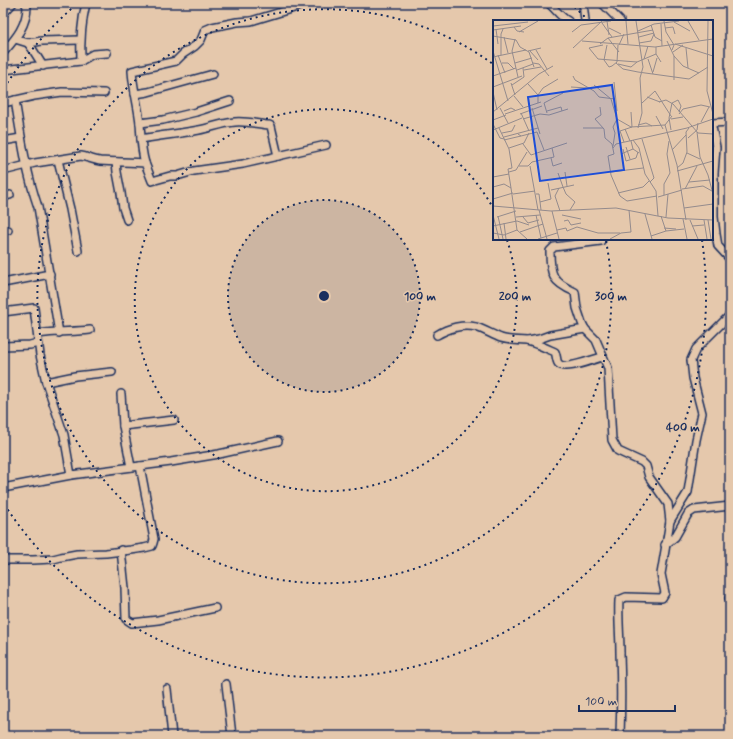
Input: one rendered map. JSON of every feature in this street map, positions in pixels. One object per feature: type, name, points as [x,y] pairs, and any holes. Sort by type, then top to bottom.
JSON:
[{"type":"street","points":[[3,14],[13,3]]},
{"type":"street","points":[[3,53],[23,27],[28,6],[25,3]]},
{"type":"street","points":[[81,61],[80,40],[82,20],[86,3]]},
{"type":"street","points":[[307,3],[251,21],[237,22],[204,30],[201,40],[176,60],[132,71],[132,80],[140,124],[142,154],[152,181],[170,176],[243,164],[326,145]]},
{"type":"street","points":[[548,3],[566,20]]},
{"type":"street","points":[[583,3],[585,20]]},
{"type":"street","points":[[602,3],[619,20]]},
{"type":"street","points":[[15,39],[28,43],[80,40]]},
{"type":"street","points":[[28,43],[43,66]]},
{"type":"street","points":[[3,70],[81,61],[93,54],[107,53]]},
{"type":"street","points":[[135,94],[148,92],[213,74]]},
{"type":"street","points":[[3,103],[62,92],[104,93]]},
{"type":"street","points":[[15,100],[26,165],[38,207],[59,333]]},
{"type":"street","points":[[140,124],[196,112],[230,101]]},
{"type":"street","points":[[141,139],[158,135],[184,133],[235,122],[269,124],[271,126],[278,156]]},
{"type":"street","points":[[713,123],[730,122]]},
{"type":"street","points":[[713,132],[716,147],[714,173],[714,217],[718,246],[730,259]]},
{"type":"street","points":[[3,141],[21,138]]},
{"type":"street","points":[[3,171],[26,165],[81,156],[116,162],[145,163]]},
{"type":"street","points":[[58,160],[70,209],[78,251]]},
{"type":"street","points":[[116,162],[123,208],[127,220]]},
{"type":"street","points":[[602,240],[554,247],[550,251],[550,266],[554,280],[575,292],[577,308],[582,323],[596,340],[608,368],[612,440],[618,451],[642,462],[646,466],[648,477],[668,504],[670,521],[661,574],[665,593],[662,598],[626,597],[619,600],[618,611],[621,693],[620,736]]},
{"type":"street","points":[[3,283],[50,274]]},
{"type":"street","points":[[3,312],[34,308],[38,343],[46,382],[64,435],[71,475]]},
{"type":"street","points":[[670,521],[688,492],[702,413],[693,378],[691,360],[696,349],[730,315]]},
{"type":"street","points":[[437,335],[444,330],[468,326],[476,327],[501,338],[515,341],[528,341],[585,328]]},
{"type":"street","points":[[38,334],[90,330]]},
{"type":"street","points":[[528,341],[555,352],[557,362],[562,366],[574,365],[603,357]]},
{"type":"street","points":[[3,346],[30,345],[38,343]]},
{"type":"street","points":[[46,382],[75,376],[112,372]]},
{"type":"street","points":[[121,394],[123,426],[131,467]]},
{"type":"street","points":[[123,426],[174,420]]},
{"type":"street","points":[[3,488],[71,475],[218,454],[278,441]]},
{"type":"street","points":[[3,560],[53,559],[76,554],[106,553],[152,546],[154,539],[140,466]]},
{"type":"street","points":[[665,545],[675,537],[688,514],[694,510],[730,506]]},
{"type":"street","points":[[121,550],[125,588],[126,619],[132,623],[158,620],[215,608]]},
{"type":"street","points":[[226,684],[232,736]]},
{"type":"street","points":[[167,688],[172,736]]}]
